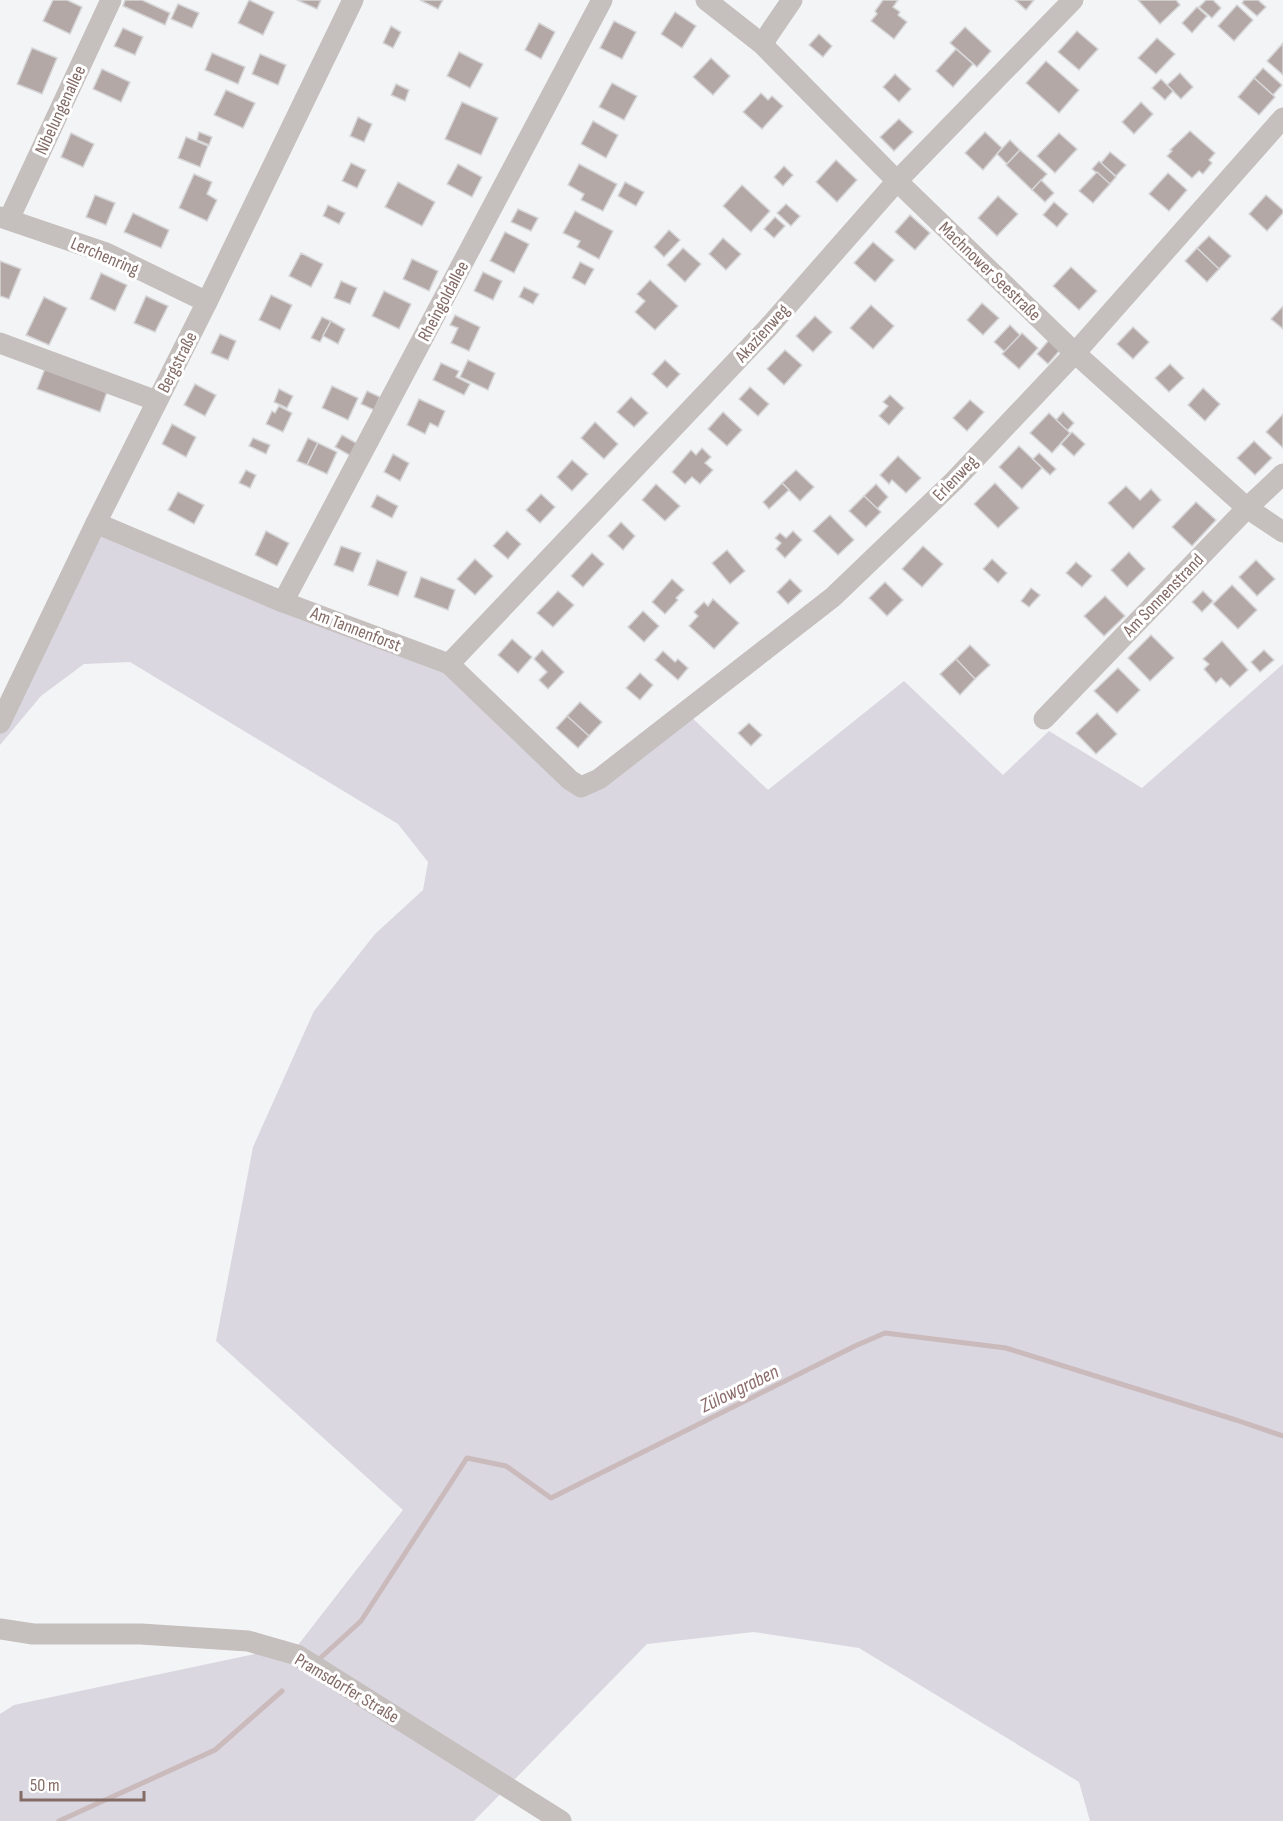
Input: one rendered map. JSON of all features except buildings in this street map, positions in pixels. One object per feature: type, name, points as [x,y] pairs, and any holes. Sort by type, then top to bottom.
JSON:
[{"type":"street","name":"Nibelungenallee","points":[[4,218],[111,0]]},
{"type":"street","name":"Bergstraße","points":[[0,723],[96,523],[207,303],[352,0]]},
{"type":"street","name":"Rheingoldallee","points":[[283,602],[602,0]]},
{"type":"street","name":"Machnower Seestraße","points":[[706,0],[762,44],[897,181],[1074,352],[1247,508],[1283,532]]},
{"type":"street","points":[[762,44],[792,0]]},
{"type":"street","name":"Akazienweg","points":[[449,664],[766,330],[897,181],[1072,0]]},
{"type":"street","name":"Erlenweg","points":[[581,787],[599,779],[833,597],[954,481],[1074,352],[1283,118]]},
{"type":"street","name":"Lerchenring","points":[[4,218],[106,253],[207,303]]},
{"type":"street","points":[[0,343],[157,402]]},
{"type":"street","name":"Am Sonnenstrand","points":[[1044,719],[1247,508],[1283,474]]},
{"type":"street","name":"Am Tannenforst","points":[[96,523],[283,602],[449,664],[570,780],[581,787]]},
{"type":"street","name":"Pramsdorfer Straße","points":[[0,1629],[33,1634],[141,1634],[248,1641],[297,1655],[561,1821]]},
{"type":"shaded area","points":[[96,523],[449,664],[581,787],[686,712],[768,790],[904,681],[1003,775],[1049,731],[1142,788],[1283,664],[1283,1821],[1090,1821],[1079,1782],[859,1648],[754,1632],[647,1644],[474,1821],[0,1821],[0,1714],[14,1705],[298,1645],[403,1510],[216,1341],[253,1147],[314,1011],[375,934],[423,890],[428,862],[398,824],[130,662],[84,664],[41,696],[0,745],[0,723]]},
{"type":"waterway","name":"Zülowgraben","points":[[316,1662],[361,1621],[467,1458],[506,1466],[551,1498],[885,1333],[1006,1348],[1283,1436]]},
{"type":"waterway","name":"Zülowgraben","points":[[59,1821],[215,1750],[282,1691]]}]
